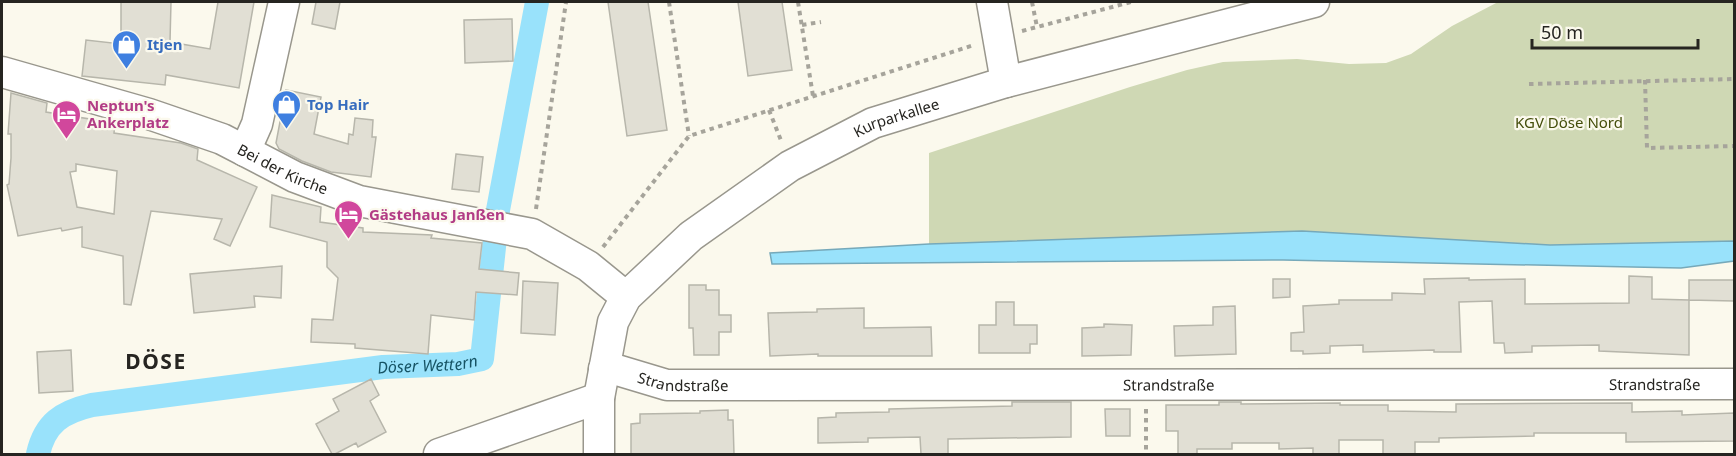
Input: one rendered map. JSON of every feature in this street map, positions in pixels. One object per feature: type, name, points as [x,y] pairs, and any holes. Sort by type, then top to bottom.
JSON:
[{"type":"street","points":[[245,151],[257,124],[284,2]]},
{"type":"street","points":[[992,2],[1006,82]]},
{"type":"street","name":"Kurparkallee","points":[[599,454],[601,383],[613,322],[626,297],[691,236],[790,166],[873,123],[1006,82],[1314,2]]},
{"type":"street","name":"Bei der Kirche","points":[[2,72],[149,114],[222,139],[295,177],[359,201],[525,233],[588,266],[626,297]]},
{"type":"street","name":"Strandstraße","points":[[601,383],[617,370],[666,386],[1734,384]]},
{"type":"street","points":[[439,454],[601,383]]},
{"type":"path","points":[[525,233],[566,2]]},
{"type":"path","points":[[669,2],[689,136]]},
{"type":"path","points":[[798,2],[813,96]]},
{"type":"path","points":[[1032,2],[1037,27]]},
{"type":"path","points":[[588,266],[689,136],[998,38],[1131,2]]},
{"type":"path","points":[[802,25],[821,22]]},
{"type":"path","points":[[1645,80],[1647,148],[1734,146]]},
{"type":"path","points":[[1529,84],[1734,80]]},
{"type":"path","points":[[769,110],[790,166]]},
{"type":"path","points":[[1146,385],[1146,454]]},
{"type":"green space","name":"KGV Döse Nord","points":[[1498,2],[1734,2],[1734,241],[1550,245],[1302,231],[929,244],[929,153],[1130,87],[1223,62],[1297,59],[1349,64],[1386,63],[1411,54],[1452,26]]},
{"type":"water","points":[[1302,231],[1550,245],[1734,241],[1734,261],[1681,268],[1283,260],[772,264],[770,253],[929,244]]},
{"type":"building","points":[[121,2],[171,2],[170,42],[210,49],[218,2],[254,2],[239,88],[166,75],[165,85],[82,76],[86,40],[121,44]]},
{"type":"building","points":[[316,2],[340,2],[335,29],[312,24]]},
{"type":"building","points":[[608,2],[648,2],[667,130],[627,136]]},
{"type":"building","points":[[738,2],[782,2],[792,70],[748,76]]},
{"type":"building","points":[[512,19],[513,61],[465,63],[464,20]]},
{"type":"building","points":[[286,90],[321,97],[314,134],[348,144],[349,134],[353,135],[355,118],[373,120],[372,137],[376,137],[371,177],[331,172],[279,149],[276,143]]},
{"type":"building","points":[[11,93],[47,103],[46,112],[115,123],[114,133],[181,143],[198,149],[197,160],[257,187],[230,246],[214,239],[222,219],[151,211],[131,305],[124,304],[123,256],[82,247],[82,227],[62,231],[61,228],[18,236],[7,185],[9,184],[11,158],[11,134],[8,134]],"holes":[[[76,164],[117,171],[114,214],[77,207],[70,172],[76,171]]]},
{"type":"building","points":[[456,154],[483,157],[479,192],[452,189]]},
{"type":"building","points":[[272,195],[321,207],[320,222],[363,228],[363,232],[432,235],[431,238],[482,243],[479,269],[519,273],[517,295],[476,292],[474,320],[431,315],[428,354],[355,348],[355,344],[311,342],[312,319],[333,320],[338,278],[327,267],[327,242],[270,227]]},
{"type":"building","points":[[282,266],[281,298],[254,296],[255,307],[194,313],[190,274]]},
{"type":"building","points":[[1629,276],[1652,277],[1652,299],[1689,300],[1689,355],[1599,351],[1599,345],[1532,346],[1532,352],[1505,353],[1504,343],[1494,343],[1492,301],[1459,302],[1461,352],[1434,352],[1434,350],[1363,352],[1363,345],[1330,346],[1330,353],[1303,354],[1303,351],[1291,351],[1291,333],[1304,332],[1303,306],[1339,304],[1339,300],[1392,300],[1392,293],[1425,294],[1424,279],[1525,279],[1525,304],[1629,303]]},
{"type":"building","points":[[1273,279],[1290,279],[1290,297],[1273,298]]},
{"type":"building","points":[[1689,280],[1734,280],[1734,301],[1689,300]]},
{"type":"building","points":[[523,281],[558,283],[555,335],[521,333]]},
{"type":"building","points":[[689,285],[706,285],[706,290],[719,290],[719,315],[731,315],[731,332],[719,332],[719,355],[694,355],[693,328],[689,328]]},
{"type":"building","points":[[996,302],[1014,302],[1014,325],[1037,325],[1037,344],[1030,344],[1030,353],[979,353],[979,325],[996,325]]},
{"type":"building","points":[[1235,306],[1236,354],[1175,356],[1174,326],[1213,325],[1213,307]]},
{"type":"building","points":[[864,308],[864,328],[931,327],[932,356],[818,356],[818,354],[770,356],[768,313]]},
{"type":"building","points":[[1104,324],[1132,325],[1131,355],[1082,356],[1082,328],[1104,327]]},
{"type":"building","points":[[71,350],[73,391],[39,393],[37,352]]},
{"type":"building","points":[[371,379],[379,395],[370,401],[386,432],[358,447],[356,443],[332,454],[316,424],[339,411],[333,399]]},
{"type":"building","points":[[1012,402],[1071,402],[1071,437],[948,439],[948,454],[921,454],[920,437],[868,438],[868,442],[818,443],[818,418],[836,417],[836,413],[889,412],[889,409],[1012,406]]},
{"type":"building","points":[[1219,402],[1388,405],[1388,411],[1456,412],[1456,404],[1632,403],[1632,412],[1682,411],[1682,415],[1734,413],[1734,441],[1626,442],[1626,433],[1534,433],[1534,436],[1439,438],[1439,442],[1415,442],[1415,454],[1383,454],[1383,440],[1339,440],[1339,454],[1313,454],[1313,448],[1279,449],[1279,443],[1232,443],[1232,449],[1197,449],[1197,454],[1178,454],[1178,431],[1166,431],[1166,405],[1219,405]]},
{"type":"building","points":[[1105,409],[1130,409],[1130,436],[1106,436]]},
{"type":"building","points":[[728,410],[728,420],[733,420],[734,454],[631,454],[631,424],[640,423],[640,414]]},
{"type":"waterway","name":"Döser Wettern","points":[[38,454],[45,434],[56,421],[72,411],[92,405],[383,367],[458,364],[482,359],[498,210],[537,2]]},
{"type":"place","name":"Itjen","points":[[126,70]]},
{"type":"place","name":"Top Hair","points":[[286,130]]},
{"type":"place","name":"Neptun's Ankerplatz","points":[[66,140]]},
{"type":"place","name":"Gästehaus Janßen","points":[[348,240]]},
{"type":"district","name":"DÖSE","points":[[156,361]]}]
